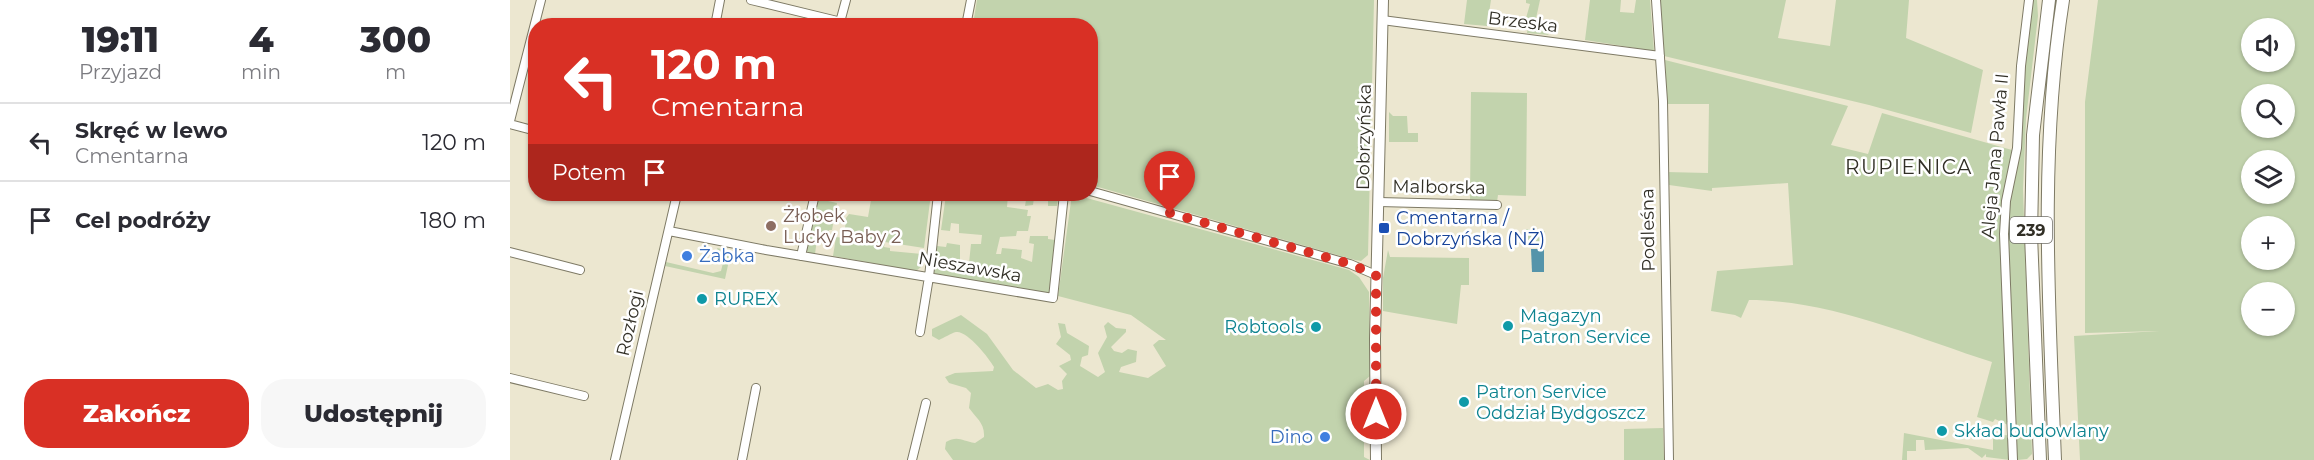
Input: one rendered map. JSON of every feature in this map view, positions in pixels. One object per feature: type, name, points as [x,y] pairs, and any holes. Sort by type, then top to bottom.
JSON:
[{"type":"main road","name":"Aleja Jana Pawła II","points":[[2040,460],[2032,257],[2032,135],[2049,0]]},
{"type":"main road","name":"239","points":[[2055,460],[2046,186],[2053,71],[2063,0]]},
{"type":"street","points":[[536,18],[541,0]]},
{"type":"street","points":[[716,18],[720,0]]},
{"type":"street","points":[[751,0],[818,18]]},
{"type":"street","points":[[842,18],[846,0]]},
{"type":"street","points":[[968,18],[971,0]]},
{"type":"street","name":"Dobrzyńska","points":[[1376,460],[1376,275],[1383,0]]},
{"type":"street","name":"Podleśna","points":[[1656,0],[1663,101],[1669,460]]},
{"type":"street","name":"Aleja Jana Pawła II","points":[[2013,460],[2004,234],[2006,201],[2017,148],[2021,66],[2029,0]]},
{"type":"street","name":"Brzeska","points":[[1382,20],[1660,56]]},
{"type":"street","points":[[528,52],[510,123],[528,129]]},
{"type":"street","points":[[1098,193],[1350,264],[1376,275]]},
{"type":"street","name":"Rozłogi","points":[[615,460],[675,201]]},
{"type":"street","points":[[801,256],[813,201]]},
{"type":"street","points":[[920,332],[937,201]]},
{"type":"street","name":"Nieszawska","points":[[669,231],[801,256],[1053,298],[1064,201]]},
{"type":"street","name":"Malborska","points":[[1379,202],[1497,205]]},
{"type":"street","points":[[510,252],[580,270]]},
{"type":"street","points":[[510,378],[584,396]]},
{"type":"street","points":[[742,460],[756,388]]},
{"type":"street","points":[[912,460],[926,403]]},
{"type":"green space","points":[[977,0],[1374,0],[1368,255],[1361,261],[1355,260],[1098,187],[1098,18],[974,18]]},
{"type":"green space","points":[[1467,0],[1491,0],[1487,26],[1464,24]]},
{"type":"green space","points":[[1526,0],[1540,0],[1535,23],[1529,28],[1532,31],[1536,25],[1549,35],[1527,33],[1529,19],[1526,18],[1530,4],[1526,3]]},
{"type":"green space","points":[[1590,0],[1621,0],[1620,12],[1634,13],[1636,0],[1650,0],[1654,51],[1585,40]]},
{"type":"green space","points":[[1660,0],[1786,0],[1778,38],[1830,46],[1836,0],[1909,0],[1906,38],[1983,70],[1971,133],[1869,105],[1664,56]]},
{"type":"green space","points":[[2032,0],[2037,0],[2038,16],[2026,119],[2023,189],[2032,454],[2027,459],[2017,460],[2006,232]]},
{"type":"green space","points":[[2098,0],[2314,0],[2314,460],[2080,460],[2074,336],[2159,331],[2085,333],[2085,102]]},
{"type":"green space","points":[[1665,60],[1848,106],[1831,145],[1868,154],[1882,113],[2012,150],[2004,202],[2008,425],[1995,419],[1993,422],[1977,417],[1992,362],[1902,331],[1811,306],[1749,300],[1741,318],[1711,311],[1717,271],[1793,265],[1788,183],[1712,188],[1712,191],[1669,185],[1666,172],[1708,173],[1709,104],[1667,104]]},
{"type":"green space","points":[[1471,92],[1527,93],[1526,196],[1498,195],[1497,202],[1470,201]]},
{"type":"green space","points":[[1389,112],[1393,116],[1407,116],[1408,133],[1418,133],[1418,142],[1389,142]]},
{"type":"green space","points":[[816,201],[837,203],[832,230],[828,233],[818,232],[815,254],[804,252]]},
{"type":"green space","points":[[871,201],[930,201],[924,248],[885,242],[884,247],[890,248],[890,251],[922,254],[921,267],[916,271],[833,256],[836,237],[844,238],[846,218],[849,214],[868,217]]},
{"type":"green space","points":[[945,201],[1008,201],[1007,207],[1028,210],[1027,216],[1031,216],[1028,231],[1017,231],[1016,236],[1000,237],[996,254],[1001,254],[1002,248],[1022,250],[1021,258],[1032,262],[1034,244],[1029,243],[1030,236],[1048,236],[1048,239],[1055,240],[1049,293],[933,275],[937,246],[946,247],[947,243],[960,245],[960,262],[969,263],[971,244],[981,244],[982,235],[959,233],[959,224],[951,223],[950,231],[941,230]]},
{"type":"green space","points":[[1026,201],[1034,201],[1033,205],[1025,206]]},
{"type":"green space","points":[[1048,201],[1058,201],[1057,206],[1048,206]]},
{"type":"green space","points":[[1071,201],[1098,201],[1349,270],[1359,277],[1369,292],[1370,376],[1364,381],[1364,457],[1370,460],[953,460],[945,449],[946,442],[957,439],[975,443],[984,437],[984,432],[980,421],[969,408],[971,393],[966,388],[949,383],[945,377],[955,373],[993,371],[994,367],[988,357],[966,335],[956,332],[939,340],[932,336],[932,329],[961,315],[987,334],[1013,370],[1036,388],[1048,384],[1058,390],[1063,389],[1062,381],[1067,374],[1059,366],[1071,360],[1070,355],[1056,344],[1061,337],[1058,323],[1065,324],[1067,333],[1089,346],[1088,355],[1082,357],[1080,366],[1098,377],[1105,372],[1098,353],[1107,337],[1104,326],[1108,322],[1116,328],[1126,329],[1126,332],[1111,347],[1114,351],[1122,353],[1128,349],[1137,351],[1136,362],[1121,367],[1119,372],[1148,378],[1166,366],[1153,345],[1159,340],[1166,340],[1131,315],[1058,296]]},
{"type":"green space","points":[[1526,229],[1545,231],[1545,246],[1527,246]]},
{"type":"green space","points":[[717,248],[731,251],[725,279],[665,266],[666,262],[713,273],[721,271],[725,255],[719,253]]},
{"type":"green space","points":[[1388,250],[1390,257],[1469,258],[1469,285],[1461,285],[1457,324],[1383,311],[1383,278]]},
{"type":"green space","points":[[1663,428],[1664,460],[1624,460],[1624,429]]},
{"type":"green space","points":[[1904,433],[1993,450],[1993,436],[2009,435],[2010,460],[1986,457],[1986,454],[1982,458],[1968,448],[1925,450],[1924,440],[1916,440],[1916,451],[1907,451],[1907,460],[1902,460]]},
{"type":"water","points":[[1531,249],[1544,249],[1544,272],[1532,272]]},
{"type":"place","name":"Żłobek Lucky Baby 2","points":[[771,226]]},
{"type":"place","name":"Cmentarna / Dobrzyńska (NŻ)","points":[[1384,228]]},
{"type":"place","name":"Żabka","points":[[687,256]]},
{"type":"place","name":"RUREX","points":[[702,299]]},
{"type":"place","name":"Magazyn Patron Service","points":[[1508,326]]},
{"type":"place","name":"Robtools","points":[[1316,327]]},
{"type":"place","name":"Patron Service Oddział Bydgoszcz","points":[[1464,402]]},
{"type":"place","name":"Skład budowlany","points":[[1942,431]]},
{"type":"place","name":"Dino","points":[[1325,437]]},
{"type":"district","name":"RUPIENICA","points":[[1909,167]]},
{"type":"route","points":[[1170,213],[1350,264],[1376,275],[1376,414]]}]
